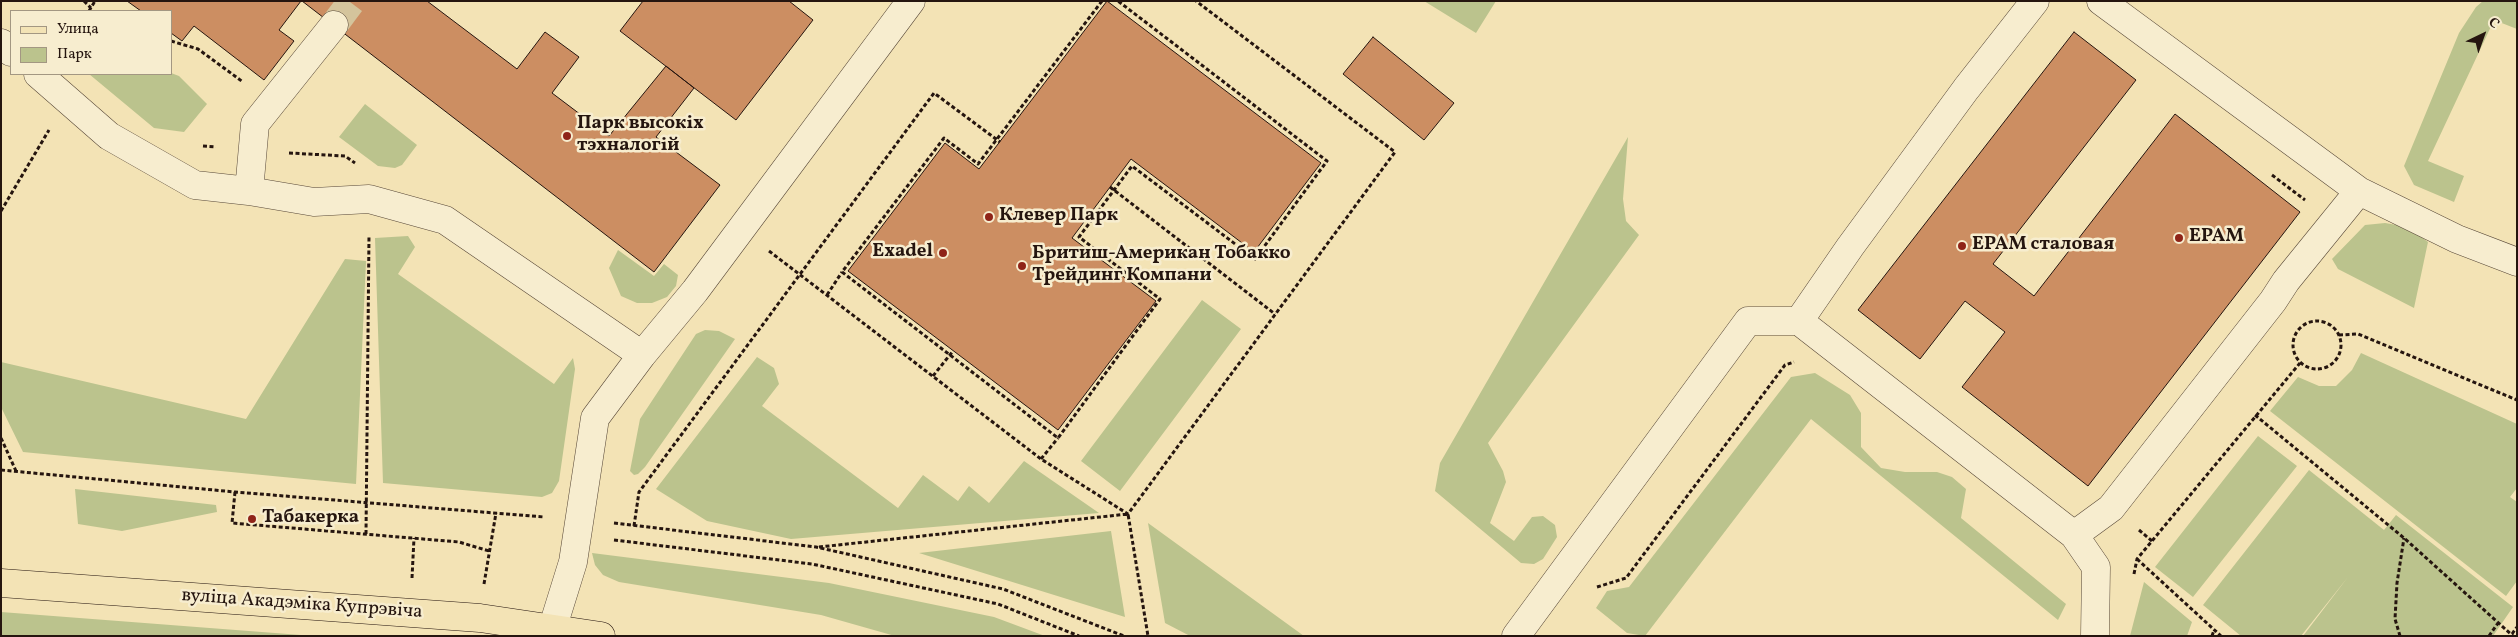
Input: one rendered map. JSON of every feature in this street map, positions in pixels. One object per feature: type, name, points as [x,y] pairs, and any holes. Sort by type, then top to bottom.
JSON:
[{"type":"main road","name":"вуліца Акадэміка Купрэвіча","points":[[1,583],[480,618],[550,632],[601,636]]},
{"type":"lane","points":[[550,632],[573,562],[578,519],[596,418],[642,354],[694,291],[911,1]]},
{"type":"lane","points":[[1799,321],[1850,247],[1966,89],[2035,1]]},
{"type":"lane","points":[[2101,1],[2359,191],[2458,238],[2517,262]]},
{"type":"lane","points":[[249,191],[256,124],[334,25]]},
{"type":"lane","points":[[42,77],[109,136],[195,185],[249,191],[314,202],[369,199],[445,220],[642,354]]},
{"type":"lane","points":[[2074,535],[2111,508],[2359,191]]},
{"type":"lane","points":[[1516,636],[1748,321],[1799,321],[2074,535],[2096,567],[2095,630]]},
{"type":"path","points":[[84,1],[90,10],[95,1]]},
{"type":"path","points":[[827,295],[842,272],[944,138],[978,164],[998,141],[1102,1]]},
{"type":"path","points":[[1041,459],[1160,299],[1079,237],[1132,166],[1254,258],[1327,161],[1118,1]]},
{"type":"path","points":[[1148,636],[1128,514],[1395,152],[1196,1]]},
{"type":"path","points":[[172,41],[198,49],[246,84]]},
{"type":"path","points":[[1,211],[58,115],[42,77]]},
{"type":"path","points":[[634,526],[639,492],[934,92],[998,141]]},
{"type":"path","points":[[198,146],[345,156],[370,176],[368,502],[366,534]]},
{"type":"path","points":[[2267,171],[2306,201]]},
{"type":"path","points":[[1110,187],[1275,314]]},
{"type":"path","points":[[741,228],[1041,459],[1128,514]]},
{"type":"path","points":[[842,272],[1058,438]]},
{"type":"path","points":[[2322,321],[2335,329],[2340,336],[2340,352],[2330,366],[2315,370],[2300,363],[2292,349],[2295,334],[2306,323],[2322,321]]},
{"type":"path","points":[[2340,336],[2358,334],[2517,400]]},
{"type":"path","points":[[932,376],[953,351]]},
{"type":"path","points":[[1589,590],[1626,578],[1785,365],[1800,361]]},
{"type":"path","points":[[2133,576],[2137,559],[2300,363]]},
{"type":"path","points":[[2255,415],[2404,538],[2512,635],[2517,627]]},
{"type":"path","points":[[1,438],[16,471]]},
{"type":"path","points":[[1,470],[235,492],[578,519],[816,547],[1003,589],[1124,636]]},
{"type":"path","points":[[235,492],[232,523],[459,542],[489,552]]},
{"type":"path","points":[[480,618],[496,513]]},
{"type":"path","points":[[816,547],[1128,514]]},
{"type":"path","points":[[578,519],[616,542],[812,564],[998,604],[1078,636]]},
{"type":"path","points":[[2400,636],[2396,619],[2397,583],[2404,538]]},
{"type":"path","points":[[2137,559],[2221,636]]},
{"type":"path","points":[[2489,636],[2498,623]]},
{"type":"path","points":[[2212,636],[2214,630]]},
{"type":"green space","points":[[1424,1],[1496,1],[1476,33]]},
{"type":"green space","points":[[2483,1],[2517,1],[2517,29],[2494,20],[2428,161],[2464,176],[2454,202],[2414,185],[2404,166],[2459,33],[2476,7]]},
{"type":"green space","points":[[172,73],[179,76],[207,104],[184,132],[154,128],[90,75],[172,75]]},
{"type":"green space","points":[[365,104],[417,145],[402,165],[395,168],[378,166],[339,137]]},
{"type":"green space","points":[[1628,137],[1623,199],[1626,221],[1639,235],[1488,443],[1503,471],[1506,482],[1490,523],[1514,541],[1532,517],[1543,516],[1555,525],[1557,537],[1543,559],[1534,564],[1521,563],[1435,491],[1440,463]]},
{"type":"green space","points":[[2385,223],[2408,227],[2428,242],[2414,308],[2338,269],[2332,259],[2365,225]]},
{"type":"green space","points":[[408,236],[415,247],[398,274],[554,384],[573,358],[575,369],[559,481],[552,493],[542,497],[383,483],[375,238]]},
{"type":"green space","points":[[618,250],[654,276],[664,264],[678,275],[676,286],[667,297],[652,303],[637,303],[621,296],[609,268]]},
{"type":"green space","points":[[345,259],[366,261],[356,484],[23,452],[1,407],[1,362],[246,419]]},
{"type":"green space","points":[[1202,300],[1241,329],[1120,491],[1081,461]]},
{"type":"green space","points":[[705,330],[719,331],[735,339],[645,467],[638,474],[634,475],[630,471],[640,419],[696,334]]},
{"type":"green space","points":[[2361,353],[2517,424],[2517,488],[2510,497],[2517,502],[2517,581],[2506,596],[2270,411],[2298,377],[2319,386],[2336,386],[2352,370]]},
{"type":"green space","points":[[757,357],[774,368],[779,384],[762,406],[898,508],[923,475],[958,501],[969,486],[989,503],[1024,461],[1099,513],[791,539],[707,521],[656,489]]},
{"type":"green space","points":[[1815,373],[1850,395],[1861,413],[1861,447],[1881,468],[1905,472],[1937,472],[1952,477],[1966,489],[1961,518],[2066,604],[2058,620],[1811,419],[1645,636],[1627,633],[1596,608],[1607,591],[1629,587],[1791,377]]},
{"type":"green space","points":[[2258,436],[2297,466],[2193,597],[2155,567]]},
{"type":"green space","points":[[2309,470],[2384,530],[2396,515],[2513,607],[2493,636],[2303,636],[2348,577],[2301,636],[2241,636],[2203,605]]},
{"type":"green space","points":[[75,489],[216,505],[217,512],[122,531],[78,524]]},
{"type":"green space","points":[[1148,523],[1304,636],[1190,636],[1165,623]]},
{"type":"green space","points":[[1111,531],[1125,617],[919,553]]},
{"type":"green space","points":[[592,553],[829,583],[994,617],[1045,636],[895,636],[821,615],[619,582],[603,575],[595,565]]},
{"type":"green space","points":[[2144,582],[2192,622],[2187,636],[2130,636]]},
{"type":"green space","points":[[1,612],[314,636],[1,636]]},
{"type":"building","points":[[127,1],[301,1],[279,30],[294,41],[264,80],[194,26],[182,41],[172,34],[172,10],[140,10]]},
{"type":"building","name":"Парк высокіх тэхналогій","points":[[302,1],[427,1],[517,69],[545,32],[579,57],[552,93],[609,136],[666,66],[694,88],[656,137],[720,185],[654,272]]},
{"type":"building","points":[[643,1],[789,1],[813,20],[736,120],[620,31]]},
{"type":"building","name":"Клевер Парк","points":[[1107,1],[1321,163],[1254,252],[1131,159],[1072,238],[1156,301],[1058,430],[848,271],[945,143],[979,169]]},
{"type":"building","name":"EPAM","points":[[2074,32],[2136,80],[1993,264],[2034,296],[2175,114],[2300,212],[2088,486],[1962,387],[2005,332],[1965,301],[1920,359],[1858,310]]},
{"type":"building","points":[[1373,37],[1454,103],[1424,140],[1343,74]]},
{"type":"tunnel","points":[[334,25],[352,1]]},
{"type":"place","name":"Парк высокіх тэхналогій","points":[[567,136]]},
{"type":"place","name":"Клевер Парк","points":[[989,217]]},
{"type":"place","name":"EPAM","points":[[2179,238]]},
{"type":"place","name":"EPAM сталовая","points":[[1962,246]]},
{"type":"place","name":"Exadel","points":[[943,253]]},
{"type":"place","name":"Бритиш-Американ Тобакко Трейдинг Компани","points":[[1022,266]]},
{"type":"place","name":"Табакерка","points":[[252,519]]}]
